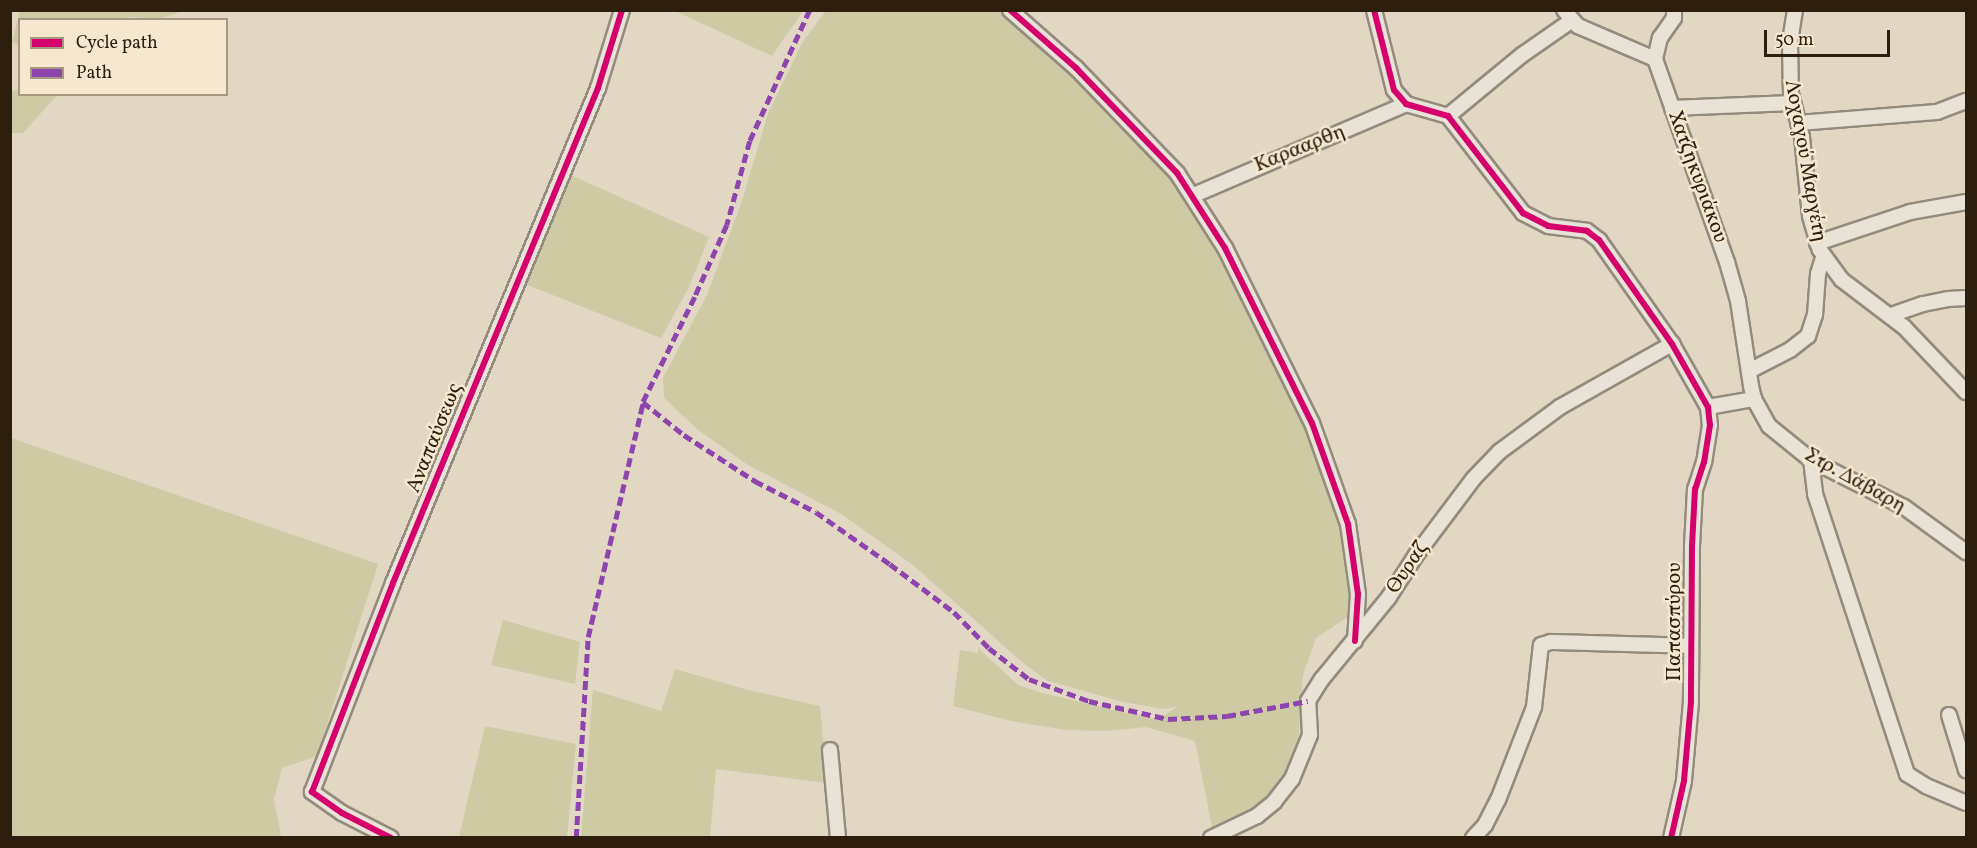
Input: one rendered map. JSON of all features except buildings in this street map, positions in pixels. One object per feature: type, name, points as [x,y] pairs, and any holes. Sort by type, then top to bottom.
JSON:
[{"type":"street","name":"Αναπαύσεως","points":[[391,837],[365,827],[312,792],[398,572],[598,88],[622,10]]},
{"type":"street","points":[[1010,10],[1045,39],[1178,173],[1194,195],[1225,248],[1312,423],[1327,461],[1348,524],[1358,594],[1356,641]]},
{"type":"street","points":[[1448,116],[1568,16],[1655,59],[1660,38],[1674,18],[1674,10]]},
{"type":"street","name":"Λοχαγού Μαργέτη","points":[[1795,10],[1790,43],[1792,103],[1798,123],[1810,216],[1823,258],[1848,285],[1891,315],[1966,392]]},
{"type":"street","points":[[1375,11],[1394,90],[1406,104],[1448,116],[1523,213],[1548,226],[1587,231],[1599,240],[1672,344],[1708,407],[1754,399]]},
{"type":"street","name":"Χατζηκυριάκου","points":[[1655,59],[1733,281],[1754,399]]},
{"type":"street","points":[[1798,123],[1937,112],[1966,101]]},
{"type":"street","points":[[1672,108],[1792,103]]},
{"type":"street","name":"Καρααρθη","points":[[1194,195],[1406,104]]},
{"type":"street","points":[[1817,243],[1911,212],[1966,202]]},
{"type":"street","points":[[1749,371],[1790,350],[1808,336],[1815,315],[1818,274],[1823,258]]},
{"type":"street","points":[[1891,315],[1948,298],[1966,298]]},
{"type":"street","name":"Θυραζ","points":[[1210,837],[1257,816],[1274,802],[1292,779],[1310,735],[1308,701],[1322,679],[1356,641],[1442,519],[1474,478],[1499,452],[1560,407],[1672,344]]},
{"type":"street","name":"Στρ. Δάβαρη","points":[[1754,399],[1769,426],[1811,460],[1904,507],[1966,552]]},
{"type":"street","name":"Παπασπύρου","points":[[1671,837],[1684,781],[1692,702],[1690,646],[1695,489],[1704,462],[1710,425],[1708,407]]},
{"type":"street","points":[[1811,460],[1815,494],[1907,774],[1926,786],[1966,803]]},
{"type":"street","points":[[1473,837],[1485,825],[1498,800],[1534,707],[1540,645],[1551,642],[1690,646]]},
{"type":"street","points":[[1949,715],[1966,770]]},
{"type":"street","points":[[830,750],[838,837]]},
{"type":"shaded area","points":[[20,10],[183,11],[162,18],[18,18]]},
{"type":"shaded area","points":[[675,11],[803,11],[772,56]]},
{"type":"shaded area","points":[[826,11],[998,11],[1066,68],[1172,177],[1217,245],[1308,430],[1343,527],[1352,595],[1352,614],[1316,638],[1303,675],[1298,746],[1275,791],[1250,813],[1213,832],[1195,741],[1146,727],[1108,731],[1066,730],[1011,721],[953,706],[960,650],[978,653],[978,648],[1018,685],[1042,693],[1157,720],[1177,707],[1163,709],[1119,701],[1046,680],[1022,662],[913,565],[843,515],[748,465],[697,429],[664,398],[663,378],[707,295],[741,204],[768,114],[803,41]]},
{"type":"shaded area","points":[[18,18],[18,45],[12,42]]},
{"type":"shaded area","points":[[18,89],[18,96],[56,96],[23,133],[11,133],[11,92]]},
{"type":"shaded area","points":[[566,173],[709,237],[689,287],[661,338],[520,282]]},
{"type":"shaded area","points":[[11,438],[378,564],[317,756],[282,768],[274,799],[281,837],[11,837]]},
{"type":"shaded area","points":[[503,620],[580,642],[575,684],[491,665]]},
{"type":"shaded area","points":[[675,669],[748,690],[820,706],[827,783],[716,769],[710,837],[581,838],[593,690],[661,711]]},
{"type":"shaded area","points":[[485,726],[576,744],[567,837],[459,837]]},
{"type":"marked path","points":[[810,10],[750,141],[727,225],[695,297],[643,402],[684,435],[755,481],[816,512],[890,564],[954,612],[989,648],[1029,679],[1089,701],[1168,719],[1227,716],[1308,701]]},
{"type":"marked path","points":[[576,838],[588,637],[643,402]]},
{"type":"cycle path","points":[[391,838],[342,813],[312,792],[393,583],[598,88],[622,10]]},
{"type":"cycle path","points":[[1010,10],[1076,68],[1177,173],[1225,248],[1312,423],[1348,524],[1358,594],[1355,641]]},
{"type":"cycle path","points":[[1374,10],[1394,90],[1406,104],[1448,116],[1523,213],[1548,226],[1587,231],[1599,240],[1672,344],[1708,407],[1710,425],[1704,462],[1695,489],[1692,547],[1691,702],[1684,781],[1671,838]]}]
